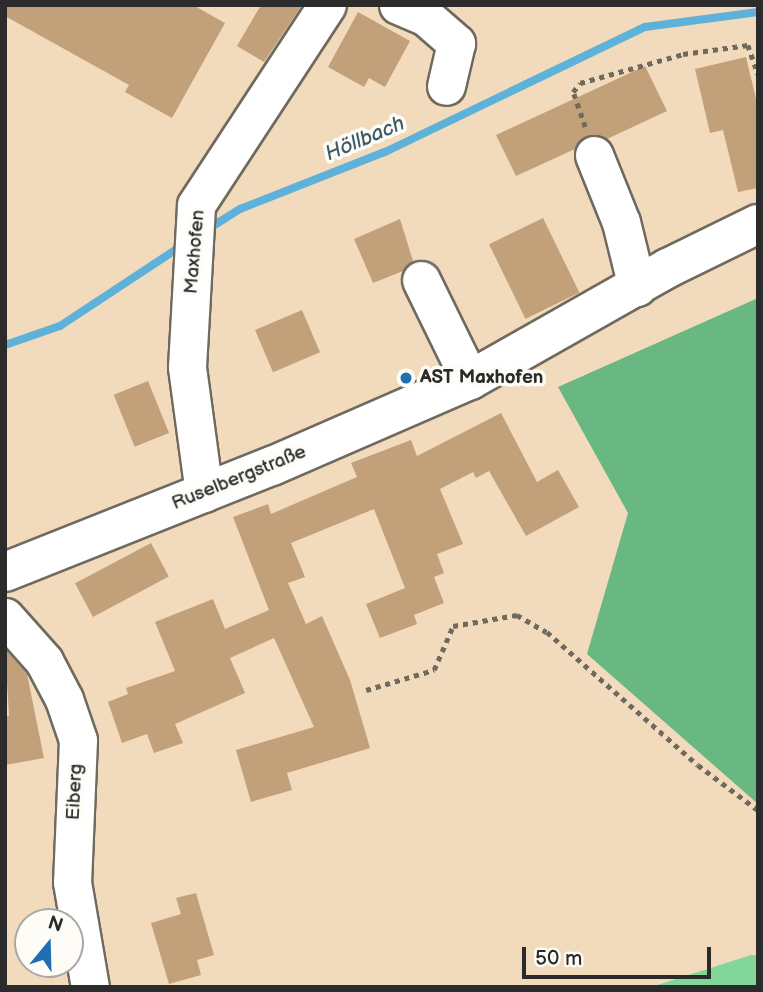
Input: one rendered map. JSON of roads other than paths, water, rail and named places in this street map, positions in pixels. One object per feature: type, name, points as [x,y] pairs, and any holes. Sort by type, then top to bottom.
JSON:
[{"type":"main road","name":"Ruselbergstraße","points":[[5,572],[204,494],[470,380],[637,287],[758,224]]},
{"type":"street","name":"Maxhofen","points":[[204,494],[187,367],[196,205],[327,5]]},
{"type":"street","points":[[398,5],[426,17],[456,43],[446,86]]},
{"type":"street","points":[[594,155],[621,222],[637,287]]},
{"type":"street","points":[[421,280],[470,380]]},
{"type":"street","name":"Eiberg","points":[[5,617],[44,661],[64,699],[78,740],[72,882],[90,987]]},
{"type":"waterway","name":"Höllbach","points":[[205,231],[240,209],[385,152],[645,27],[758,12]]},
{"type":"waterway","name":"Höllbach","points":[[5,345],[60,326],[183,245]]},
{"type":"place","name":"AST Maxhofen","points":[[406,378]]}]
